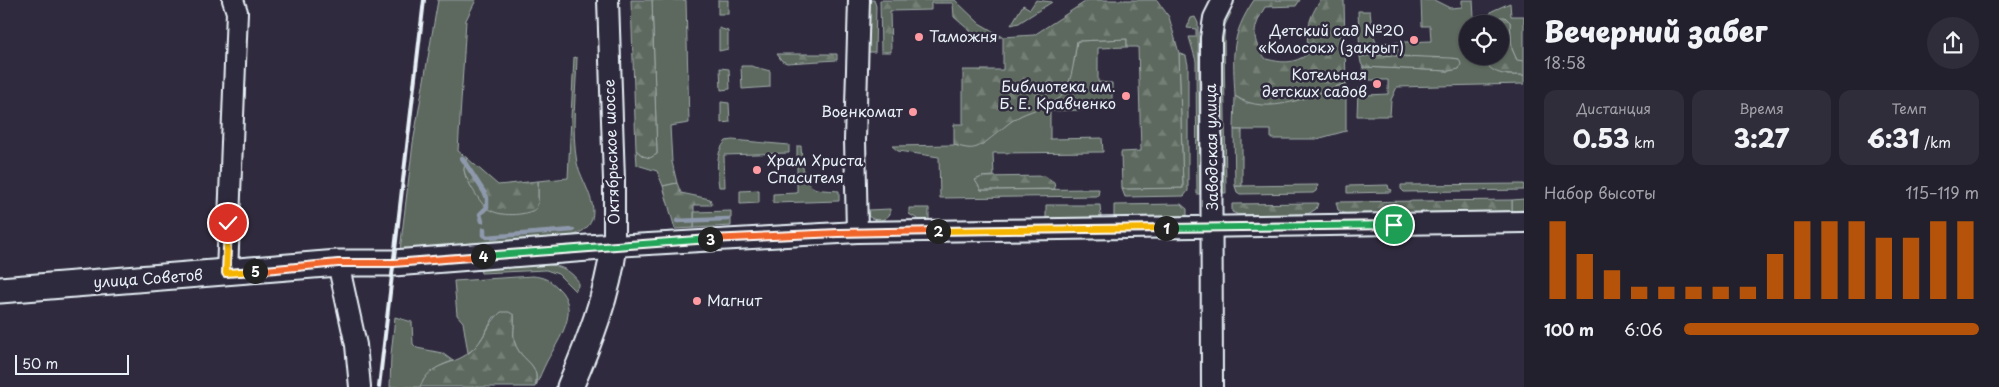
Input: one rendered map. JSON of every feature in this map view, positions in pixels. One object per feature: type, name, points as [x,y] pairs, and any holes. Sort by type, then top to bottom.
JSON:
[{"type":"main road","name":"улица Советов","points":[[0,290],[338,263],[394,263],[614,246]]},
{"type":"main road","name":"Октябрьское шоссе","points":[[570,387],[582,359],[602,298],[610,272],[614,246]]},
{"type":"street","points":[[226,273],[236,12],[233,0]]},
{"type":"street","name":"Октябрьское шоссе","points":[[608,0],[614,246]]},
{"type":"street","points":[[857,232],[855,140],[859,0]]},
{"type":"street","name":"Заводская улица","points":[[1212,387],[1211,38],[1214,18],[1223,0]]},
{"type":"street","name":"улица Советов","points":[[614,246],[857,232],[1524,222]]},
{"type":"street","points":[[338,263],[356,345],[360,387]]},
{"type":"green space","points":[[438,0],[476,0],[466,20],[458,151],[467,158],[464,170],[466,178],[538,200],[538,181],[568,178],[574,57],[577,58],[574,124],[575,150],[579,170],[591,198],[593,212],[591,222],[581,232],[572,236],[400,250],[413,143]]},
{"type":"green space","points":[[631,0],[652,0],[657,154],[650,158],[643,156],[636,150]]},
{"type":"green space","points":[[652,0],[686,0],[689,123],[670,126],[672,162],[677,183],[663,186],[657,171],[637,165],[636,150],[643,156],[657,154]]},
{"type":"green space","points":[[718,0],[728,0],[728,14],[718,14]]},
{"type":"green space","points":[[870,0],[874,0],[876,6],[875,52],[868,52],[867,10]]},
{"type":"green space","points":[[880,0],[955,0],[979,23],[1003,37],[978,38],[954,17],[953,3],[931,3],[931,10],[890,11],[891,52],[881,52]]},
{"type":"green space","points":[[1036,0],[1052,2],[1019,23],[1011,25],[1023,5],[1030,9]]},
{"type":"green space","points":[[1088,0],[1157,0],[1169,17],[1179,53],[1183,188],[1122,189],[1121,152],[1141,151],[1138,47],[1127,47],[1127,39],[1077,41],[1069,81],[1064,93],[1056,101],[1015,119],[977,147],[969,148],[954,145],[954,124],[963,124],[963,70],[1003,70],[1003,37],[1034,35]]},
{"type":"green space","points":[[1254,0],[1300,0],[1296,6],[1265,7],[1256,27],[1255,39],[1266,59],[1283,62],[1298,60],[1308,54],[1307,39],[1309,26],[1313,13],[1321,0],[1344,0],[1346,83],[1305,98],[1276,105],[1261,105],[1235,96],[1234,57],[1237,35],[1246,13]]},
{"type":"green space","points":[[1421,0],[1434,0],[1450,8],[1462,7],[1462,0],[1473,0],[1474,15],[1459,15],[1459,59],[1372,55],[1360,57],[1358,11],[1370,11],[1372,30],[1376,43],[1431,41],[1430,26],[1422,26]]},
{"type":"green space","points":[[1510,3],[1511,16],[1524,16],[1524,61],[1517,61],[1512,49],[1509,15],[1489,15],[1492,11]]},
{"type":"green space","points":[[1229,12],[1231,13],[1225,25],[1224,37],[1226,193],[1223,193],[1221,33],[1223,22]]},
{"type":"green space","points":[[1195,17],[1198,23],[1200,194],[1197,194],[1196,61],[1189,37],[1196,37],[1196,29],[1187,28],[1191,18]]},
{"type":"green space","points":[[1509,21],[1512,49],[1517,60],[1524,61],[1524,75],[1501,73],[1489,67],[1489,65],[1509,65]]},
{"type":"green space","points":[[719,28],[728,31],[728,49],[719,51]]},
{"type":"green space","points":[[1127,39],[1127,47],[1098,48],[1098,82],[1112,83],[1112,109],[1050,111],[1050,139],[1102,138],[1103,152],[993,153],[994,176],[982,177],[981,190],[1099,189],[1098,196],[940,198],[939,157],[898,151],[892,146],[954,145],[969,148],[1021,115],[1051,103],[1067,87],[1077,41]]},
{"type":"green space","points":[[1179,53],[1186,56],[1188,65],[1188,191],[1184,196],[1125,197],[1122,189],[1183,188]]},
{"type":"green space","points":[[777,54],[837,54],[837,60],[787,63],[782,61]]},
{"type":"green space","points":[[1372,55],[1451,58],[1459,59],[1459,65],[1461,65],[1459,69],[1449,71],[1363,67],[1360,57]]},
{"type":"green space","points":[[1459,59],[1459,65],[1494,65],[1507,75],[1524,75],[1524,84],[1397,87],[1391,100],[1390,116],[1357,116],[1358,89],[1365,87],[1366,95],[1388,94],[1388,80],[1365,80],[1363,67],[1449,71]]},
{"type":"green space","points":[[741,66],[751,66],[770,71],[770,87],[742,89]]},
{"type":"green space","points":[[720,68],[729,69],[730,89],[721,90]]},
{"type":"green space","points":[[1346,83],[1346,131],[1317,139],[1271,139],[1271,130],[1234,130],[1235,96],[1246,103],[1306,97]]},
{"type":"green space","points":[[721,102],[729,103],[730,122],[721,123]]},
{"type":"green space","points":[[1234,130],[1242,130],[1242,186],[1235,186]]},
{"type":"green space","points":[[726,141],[789,145],[789,153],[724,155],[725,187],[719,187],[718,156]]},
{"type":"green space","points":[[797,146],[801,146],[803,169],[810,185],[820,190],[839,191],[839,201],[773,203],[773,194],[797,193]]},
{"type":"green space","points":[[467,158],[498,185],[538,181],[536,209],[512,215],[493,212],[488,209],[477,197],[467,178],[464,169]]},
{"type":"green space","points":[[1045,176],[1054,182],[1055,189],[981,190],[975,180],[982,177]]},
{"type":"green space","points":[[677,183],[681,193],[710,199],[712,205],[694,205],[694,228],[675,229],[663,186]]},
{"type":"green space","points":[[1524,184],[1524,190],[1404,192],[1401,189],[1401,185]]},
{"type":"green space","points":[[1318,185],[1313,193],[1240,194],[1235,186]]},
{"type":"green space","points":[[1388,185],[1389,189],[1392,190],[1391,192],[1347,193],[1347,186]]},
{"type":"green space","points":[[759,190],[759,203],[740,204],[740,191]]},
{"type":"green space","points":[[1524,199],[1524,210],[1512,211],[1512,200]]},
{"type":"green space","points":[[1512,200],[1512,211],[1346,214],[1338,210],[1336,202]]},
{"type":"green space","points":[[1318,203],[1316,209],[1308,214],[1239,215],[1232,212],[1232,204]]},
{"type":"green space","points":[[1181,204],[1187,209],[1187,217],[1114,218],[1114,205]]},
{"type":"green space","points":[[1046,205],[1100,205],[1101,217],[1046,219]]},
{"type":"green space","points":[[909,208],[929,208],[929,221],[921,221],[909,214]]},
{"type":"green space","points":[[890,209],[890,214],[883,220],[877,220],[868,216],[868,210]]},
{"type":"green space","points":[[731,211],[731,226],[694,228],[694,212]]},
{"type":"green space","points":[[537,264],[555,266],[570,272],[578,281],[575,291],[558,274],[546,270],[481,273],[480,269]]},
{"type":"green space","points":[[533,276],[552,282],[564,296],[568,305],[566,324],[536,386],[533,367],[515,344],[514,316],[494,317],[478,345],[468,353],[463,322],[457,315],[454,281]]},
{"type":"green space","points":[[501,312],[509,312],[514,315],[515,343],[518,350],[533,367],[536,378],[535,387],[420,387],[436,368],[463,357],[475,348]]},
{"type":"green space","points":[[395,317],[412,322],[413,344],[417,348],[442,353],[453,361],[434,370],[420,387],[390,387]]},
{"type":"waterway","points":[[462,158],[487,198],[487,207],[480,214],[482,221]]},
{"type":"waterway","points":[[677,221],[728,219]]},
{"type":"waterway","points":[[484,229],[484,235],[487,237],[573,230]]},
{"type":"railway","points":[[379,387],[424,0]]},
{"type":"place","name":"Таможня","points":[[919,37]]},
{"type":"place","name":"Детский сад №20 «Колосок» (закрыт)","points":[[1414,40]]},
{"type":"place","name":"Котельная детских садов","points":[[1377,84]]},
{"type":"place","name":"Библиотека им. Б. Е. Кравченко","points":[[1126,96]]},
{"type":"place","name":"Военкомат","points":[[913,112]]},
{"type":"place","name":"Храм Христа Спасителя","points":[[757,170]]},
{"type":"place","name":"Магнит","points":[[697,301]]},
{"type":"route","points":[[228,223],[226,273],[338,263],[394,263],[614,246],[838,233],[1394,225]]}]
